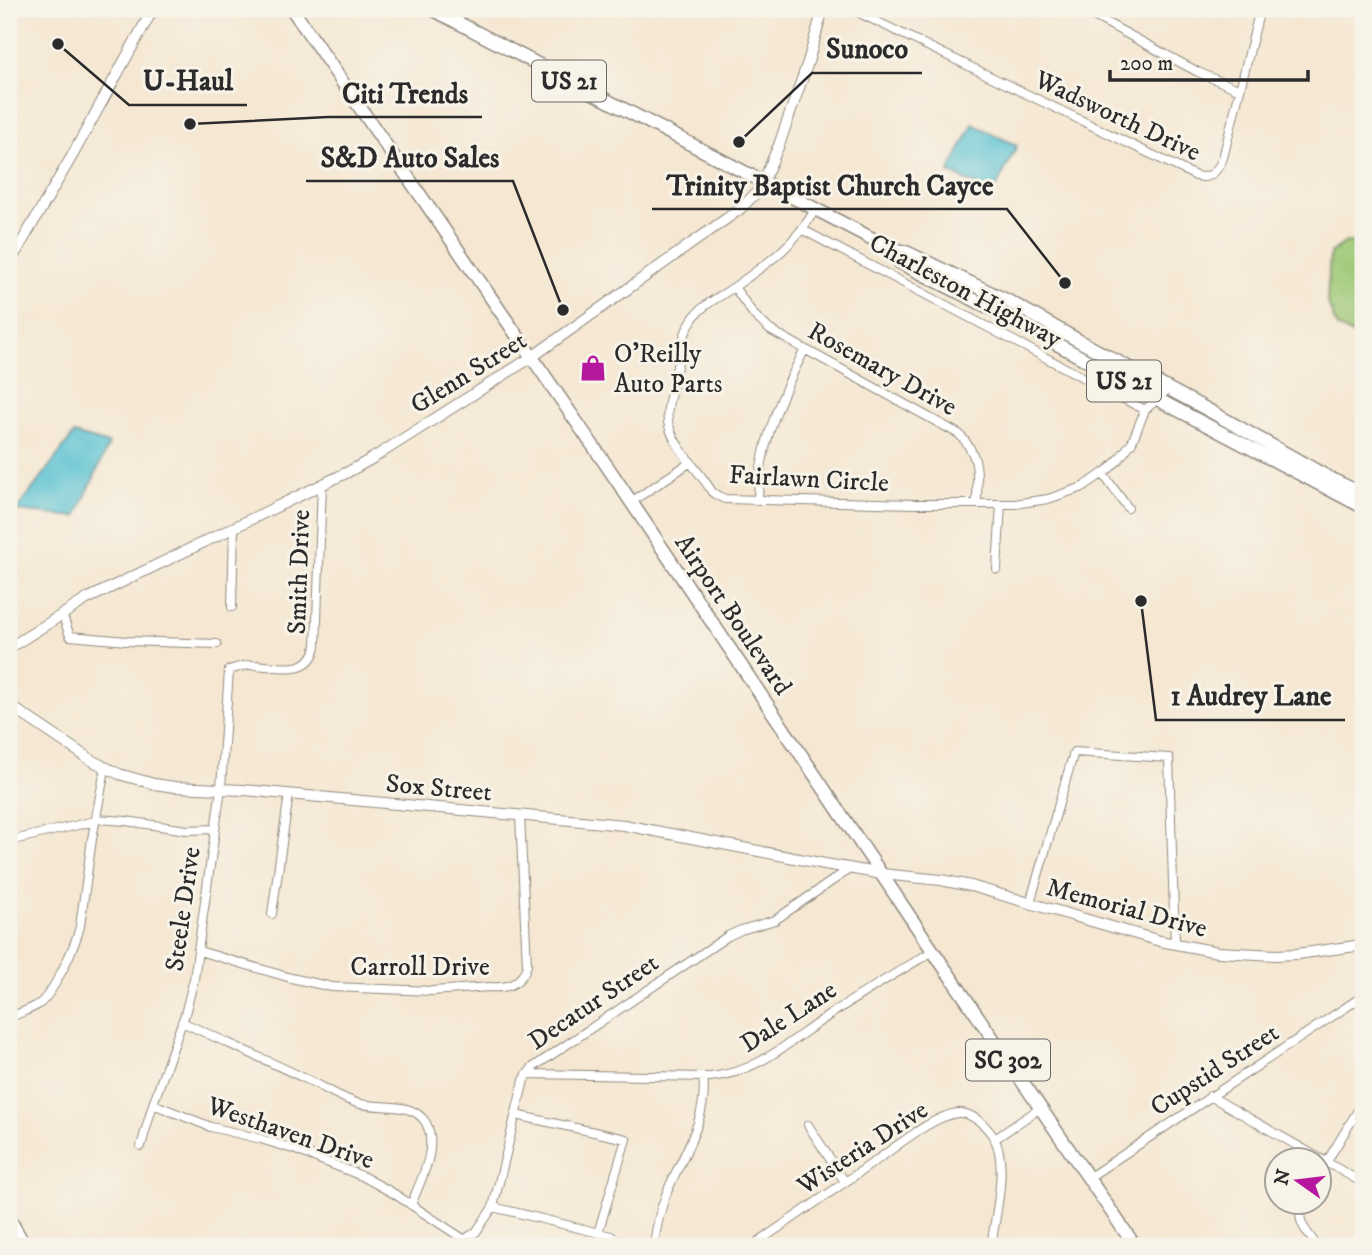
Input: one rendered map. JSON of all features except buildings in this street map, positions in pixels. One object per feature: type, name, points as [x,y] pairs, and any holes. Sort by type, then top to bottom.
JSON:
[{"type":"main road","name":"Airport Boulevard","points":[[292,9],[631,502],[1135,1246]]},
{"type":"main road","name":"Charleston Highway","points":[[432,9],[455,14],[815,210],[890,248],[905,252],[1012,303],[1363,494]]},
{"type":"main road","name":"Charleston Highway","points":[[890,248],[899,262],[1004,315],[1363,507]]},
{"type":"main road","points":[[9,1216],[26,1246]]},
{"type":"street","points":[[9,264],[153,9]]},
{"type":"street","name":"Glenn Street","points":[[9,649],[62,614],[138,573],[373,458],[532,357],[740,209],[763,183],[792,109],[823,9]]},
{"type":"street","name":"Wadsworth Drive","points":[[851,9],[1203,178],[1217,171],[1223,158],[1260,9]]},
{"type":"street","points":[[1087,9],[1092,15],[1198,72],[1240,90]]},
{"type":"street","name":"Fairlawn Circle","points":[[815,210],[803,230],[778,255],[710,303],[694,317],[687,329],[668,412],[668,425],[674,439],[712,492],[718,496],[725,499],[901,504],[1027,503],[1062,496],[1083,487],[1119,459],[1132,442],[1145,410],[1168,389]]},
{"type":"street","name":"Charleston Highway","points":[[803,230],[1145,410]]},
{"type":"street","name":"Rosemary Drive","points":[[734,287],[750,310],[765,325],[959,434],[969,444],[975,458],[978,503]]},
{"type":"street","points":[[758,499],[763,457],[772,426],[783,395],[805,349]]},
{"type":"street","points":[[631,502],[691,462]]},
{"type":"street","points":[[1103,474],[1128,508]]},
{"type":"street","name":"Smith Drive","points":[[229,670],[253,665],[301,667],[312,659],[316,646],[322,485]]},
{"type":"street","points":[[997,569],[1001,504]]},
{"type":"street","points":[[232,607],[234,527]]},
{"type":"street","points":[[62,614],[69,636],[217,644]]},
{"type":"street","name":"Steele Drive","points":[[141,1146],[194,979],[221,788],[229,670]]},
{"type":"street","name":"Sox Street","points":[[9,705],[105,769],[154,784],[624,825],[882,874]]},
{"type":"street","points":[[1030,903],[1074,752],[1169,758],[1175,944]]},
{"type":"street","points":[[9,1018],[45,999],[79,932],[105,769]]},
{"type":"street","points":[[272,915],[289,794]]},
{"type":"street","name":"Carroll Drive","points":[[199,951],[332,987],[432,990],[490,986],[499,988],[513,984],[519,981],[527,965],[520,815]]},
{"type":"street","points":[[9,841],[95,820],[126,821],[187,830],[215,829]]},
{"type":"street","name":"Decatur Street","points":[[454,1246],[476,1232],[493,1207],[527,1074],[537,1064],[728,936],[775,920],[851,868]]},
{"type":"street","name":"Memorial Drive","points":[[882,874],[971,886],[1175,944],[1218,952],[1297,954],[1363,945]]},
{"type":"street","name":"Dale Lane","points":[[527,1074],[703,1077],[731,1074],[758,1063],[854,999],[933,951]]},
{"type":"street","name":"Cupstid Street","points":[[1088,1178],[1363,996]]},
{"type":"street","name":"Westhaven Drive","points":[[182,1023],[356,1103],[406,1108],[419,1114],[428,1126],[430,1147],[411,1205]]},
{"type":"street","points":[[654,1246],[662,1205],[697,1125],[703,1098],[703,1077]]},
{"type":"street","points":[[1210,1096],[1299,1146]]},
{"type":"street","points":[[1334,1150],[1363,1102]]},
{"type":"street","name":"Westhaven Drive","points":[[153,1104],[211,1127],[275,1143],[375,1182],[465,1240]]},
{"type":"street","points":[[990,1246],[1000,1178],[995,1139],[1040,1108]]},
{"type":"street","name":"Wisteria Drive","points":[[751,1246],[909,1137],[955,1113],[969,1114],[995,1139]]},
{"type":"street","points":[[516,1115],[626,1139],[598,1233]]},
{"type":"street","points":[[808,1125],[845,1182]]},
{"type":"street","points":[[1334,1167],[1363,1183]]},
{"type":"street","points":[[493,1207],[611,1236],[625,1246]]},
{"type":"street","points":[[1299,1216],[1300,1223],[1317,1246]]},
{"type":"green space","points":[[1346,242],[1363,244],[1363,340],[1337,327],[1327,301],[1330,253]]},
{"type":"water","points":[[973,124],[1017,146],[993,194],[949,172]]},
{"type":"water","points":[[74,434],[109,444],[76,517],[16,511]]},
{"type":"place","name":"U-Haul","points":[[58,44]]},
{"type":"place","name":"Citi Trends","points":[[190,124]]},
{"type":"place","name":"Sunoco","points":[[739,142]]},
{"type":"place","name":"Trinity Baptist Church Cayce","points":[[1065,283]]},
{"type":"place","name":"S&D Auto Sales","points":[[563,310]]},
{"type":"place","name":"O'Reilly Auto Parts","points":[[593,368]]},
{"type":"place","name":"1 Audrey Lane","points":[[1141,601]]}]
